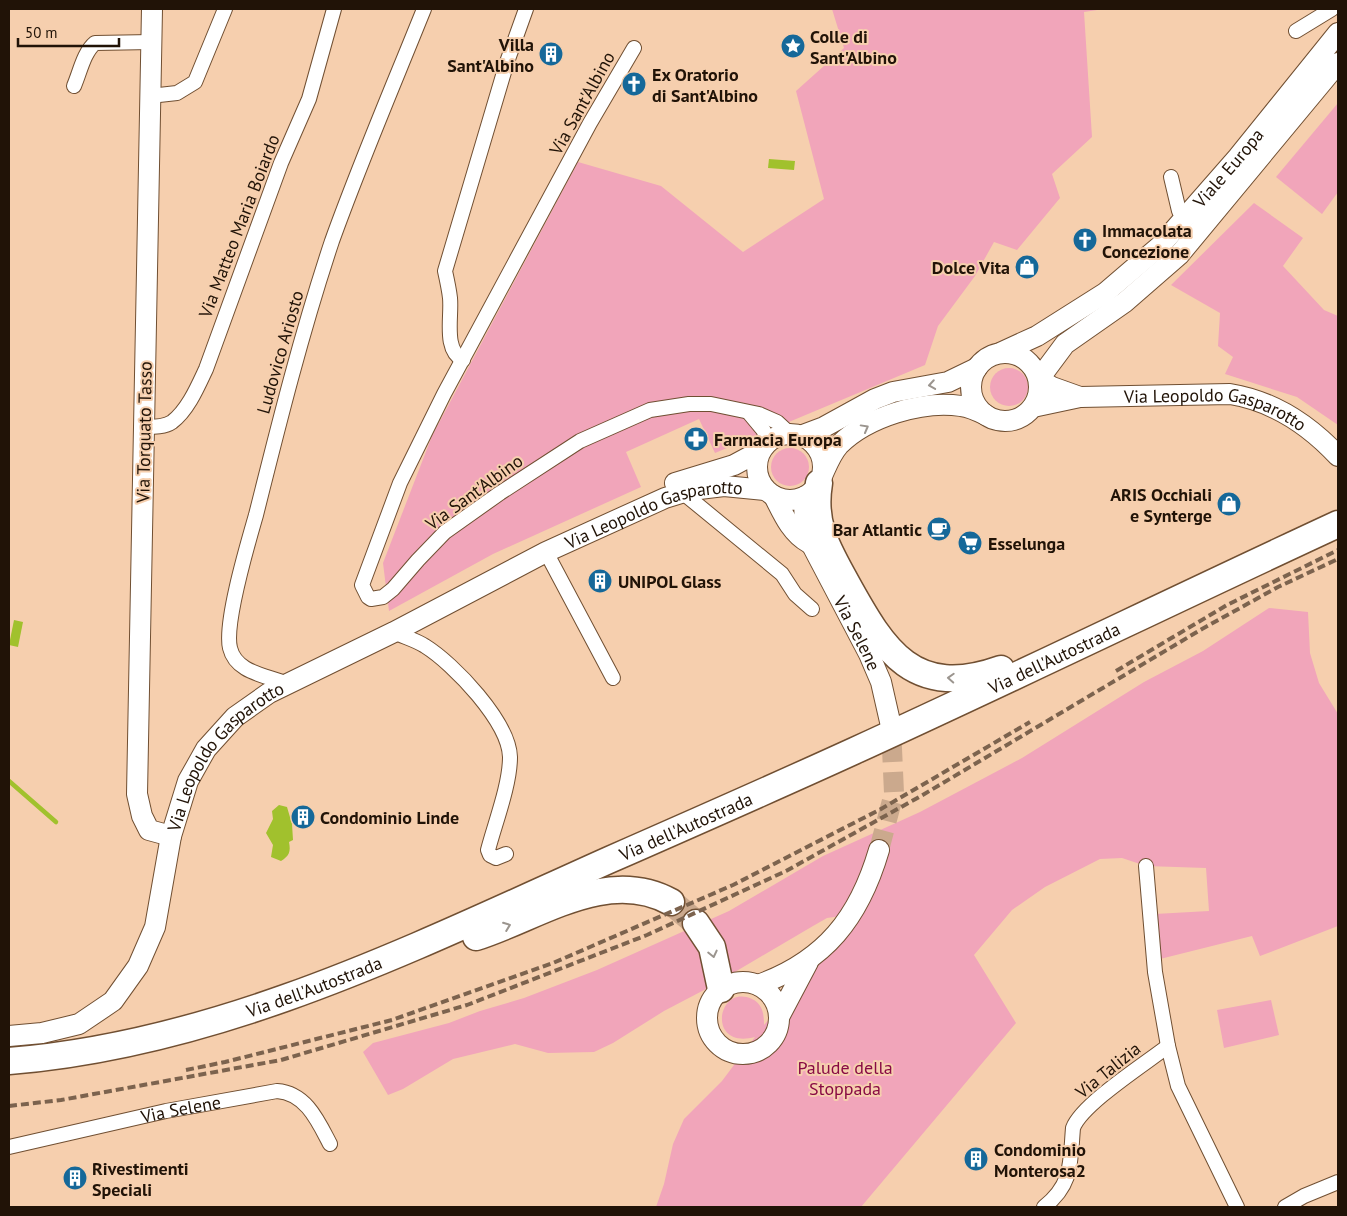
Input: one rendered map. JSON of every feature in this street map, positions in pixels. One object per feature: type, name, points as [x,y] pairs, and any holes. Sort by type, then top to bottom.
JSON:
[{"type":"highway","points":[[815,485],[820,532],[875,634],[895,657],[921,672],[938,677],[962,679],[982,675],[1016,663],[1106,622],[1145,614]]},
{"type":"highway","name":"Via dell'Autostrada","points":[[9,1061],[126,1044],[219,1020],[300,993],[392,956],[856,751],[1337,525]]},
{"type":"highway","points":[[392,956],[458,943],[508,926],[568,901],[608,890],[642,890],[671,902]]},
{"type":"highway","points":[[696,923],[712,946],[720,989]]},
{"type":"main road","name":"Via Torquato Tasso","points":[[152,9],[137,794],[142,816],[149,830],[171,836]]},
{"type":"main road","name":"Viale Europa","points":[[1002,352],[1037,336],[1114,287],[1153,253],[1187,218],[1338,33]]},
{"type":"main road","name":"Viale Europa","points":[[1039,378],[1065,344],[1125,302],[1179,255],[1338,63]]},
{"type":"main road","name":"Via Leopoldo Gasparotto","points":[[546,552],[561,540],[615,510],[686,479],[734,465],[774,438],[795,435],[824,427],[875,399],[893,392],[948,382],[976,368],[988,357],[1002,352],[1021,356],[1035,369],[1039,378],[1052,387],[1080,397]]},
{"type":"main road","points":[[976,368],[972,377],[973,398],[986,415]]},
{"type":"main road","points":[[1033,407],[1038,398],[1039,378]]},
{"type":"main road","name":"Via Leopoldo Gasparotto","points":[[9,1036],[42,1033],[78,1024],[113,1001],[138,966],[156,927],[171,836],[188,782],[206,749],[235,717],[269,693],[394,632],[546,552],[682,492],[735,486],[769,493],[789,500],[815,485],[838,446],[860,430],[879,420],[908,411],[946,405],[961,406],[995,420],[1016,419],[1033,407],[1080,397],[1237,396],[1272,406],[1319,435],[1338,456]]},
{"type":"main road","points":[[795,435],[809,440],[821,456],[815,485]]},
{"type":"main road","name":"Via Leopoldo Gasparotto","points":[[763,447],[757,471],[759,481],[769,493]]},
{"type":"main road","name":"Via Selene","points":[[815,485],[804,524],[810,544],[869,654],[881,682],[892,726]]},
{"type":"main road","name":"Via Selene","points":[[769,493],[795,533],[810,544]]},
{"type":"main road","points":[[758,985],[808,962],[824,948],[849,919],[865,888],[879,850]]},
{"type":"main road","points":[[779,1017],[808,962]]},
{"type":"main road","points":[[742,981],[758,985],[772,996],[777,1005],[778,1028],[766,1047],[745,1055],[733,1054],[714,1042],[706,1020],[710,1002],[720,989],[742,981]]},
{"type":"street","points":[[150,96],[177,93],[195,82],[225,9]]},
{"type":"street","name":"Via Matteo Maria Boiardo","points":[[145,427],[162,426],[172,422],[203,376],[281,163],[309,99],[334,9]]},
{"type":"street","name":"Ludovico Ariosto","points":[[287,684],[245,669],[236,662],[230,649],[228,633],[249,540],[302,336],[333,240],[424,9]]},
{"type":"street","points":[[463,360],[453,351],[450,299],[445,271],[507,62],[526,9]]},
{"type":"street","points":[[1296,31],[1332,9]]},
{"type":"street","points":[[74,86],[85,61],[86,53],[95,43],[152,42]]},
{"type":"street","name":"Via Sant'Albino","points":[[634,48],[590,123],[463,360],[400,483],[362,585],[371,599],[383,597],[393,589],[445,532],[500,493],[580,441],[650,410],[689,404],[711,404],[759,414],[773,420],[795,435]]},
{"type":"street","points":[[1171,177],[1179,211],[1187,218]]},
{"type":"street","points":[[749,413],[764,431],[763,447]]},
{"type":"street","points":[[1319,435],[1338,439]]},
{"type":"street","points":[[705,488],[702,499],[706,513]]},
{"type":"street","name":"Via Leopoldo Gasparotto","points":[[682,492],[782,574],[795,594],[812,609]]},
{"type":"street","name":"Via Leopoldo Gasparotto","points":[[546,552],[613,678]]},
{"type":"street","points":[[394,632],[426,646],[466,682],[494,714],[502,730],[510,757],[507,779],[488,850],[490,855],[496,858],[506,854]]},
{"type":"street","name":"Via Talizia","points":[[1146,866],[1150,934],[1168,1046],[1178,1086],[1237,1207]]},
{"type":"street","name":"Via Talizia","points":[[1044,1207],[1057,1196],[1066,1182],[1073,1128],[1076,1120],[1168,1046]]},
{"type":"street","name":"Via Selene","points":[[9,1147],[166,1111],[277,1091],[285,1091],[304,1102],[330,1144]]},
{"type":"street","points":[[1285,1207],[1304,1196],[1338,1182]]},
{"type":"green space","points":[[832,9],[1104,9],[1084,12],[1092,137],[1052,174],[1060,198],[1017,250],[994,242],[975,276],[938,326],[925,365],[715,453],[699,419],[626,452],[641,487],[493,554],[389,611],[383,563],[432,436],[578,162],[661,186],[743,252],[824,199],[796,91],[844,48]]},
{"type":"green space","points":[[1338,103],[1338,192],[1322,214],[1276,177]]},
{"type":"green space","points":[[1254,203],[1303,238],[1283,266],[1324,310],[1338,316],[1338,425],[1297,397],[1225,374],[1233,357],[1218,346],[1220,313],[1171,285]]},
{"type":"green space","points":[[1009,368],[1022,374],[1028,387],[1022,400],[1009,406],[996,400],[990,387],[996,374]]},
{"type":"green space","points":[[790,448],[803,454],[809,467],[803,480],[790,486],[777,480],[771,467],[777,454]]},
{"type":"green space","name":"Palude della Stoppada","points":[[1269,608],[1308,612],[1310,653],[1319,683],[1338,714],[1338,926],[1260,956],[1252,936],[1160,959],[1155,914],[1209,911],[1206,868],[1146,866],[1122,858],[1100,859],[1045,887],[1012,910],[974,955],[1016,1023],[861,1207],[656,1207],[664,1184],[673,1144],[684,1119],[722,1081],[755,1037],[739,1038],[729,1034],[723,1026],[722,1017],[725,1007],[731,1000],[740,997],[752,999],[761,1007],[764,1025],[838,941],[841,916],[827,918],[706,989],[664,1011],[613,1043],[594,1052],[548,1053],[515,1044],[453,1059],[403,1089],[388,1095],[363,1052],[373,1043],[449,1023],[480,1011],[524,998],[597,970],[729,911],[823,856],[920,812],[1022,758],[1144,682],[1203,651]]},
{"type":"green space","points":[[1271,1000],[1279,1035],[1224,1048],[1217,1010]]},
{"type":"shaded area","points":[[769,159],[795,161],[794,170],[768,168]]},
{"type":"shaded area","points":[[14,620],[23,622],[18,647],[9,645]]},
{"type":"shaded area","points":[[279,805],[287,807],[292,824],[293,840],[289,842],[289,853],[281,861],[271,857],[273,845],[266,833],[273,819],[272,811]]},
{"type":"waterway","points":[[9,781],[56,822]]},
{"type":"tunnel","points":[[879,850],[894,793],[891,726]]},
{"type":"tunnel","points":[[671,902],[696,923]]},
{"type":"railway","points":[[1116,671],[1227,605],[1338,550]]},
{"type":"railway","points":[[9,1106],[61,1100],[281,1060],[467,1005],[647,935],[786,871],[921,796],[1202,629],[1278,587],[1338,559]]},
{"type":"railway","points":[[186,1070],[392,1020],[553,963],[733,885],[881,809],[1030,722]]},
{"type":"place","name":"Colle di Sant'Albino","points":[[793,46]]},
{"type":"place","name":"Villa Sant'Albino","points":[[551,54]]},
{"type":"place","name":"Ex Oratorio di Sant'Albino","points":[[634,84]]},
{"type":"place","name":"Immacolata Concezione","points":[[1085,240]]},
{"type":"place","name":"Dolce Vita","points":[[1027,267]]},
{"type":"place","name":"Farmacia Europa","points":[[696,439]]},
{"type":"place","name":"ARIS Occhiali e Synterge","points":[[1229,504]]},
{"type":"place","name":"Bar Atlantic","points":[[939,529]]},
{"type":"place","name":"Esselunga","points":[[970,543]]},
{"type":"place","name":"UNIPOL Glass","points":[[600,581]]},
{"type":"place","name":"Condominio Linde","points":[[303,817]]},
{"type":"place","name":"Condominio Monterosa2","points":[[976,1159]]},
{"type":"place","name":"Rivestimenti Speciali","points":[[75,1178]]}]
